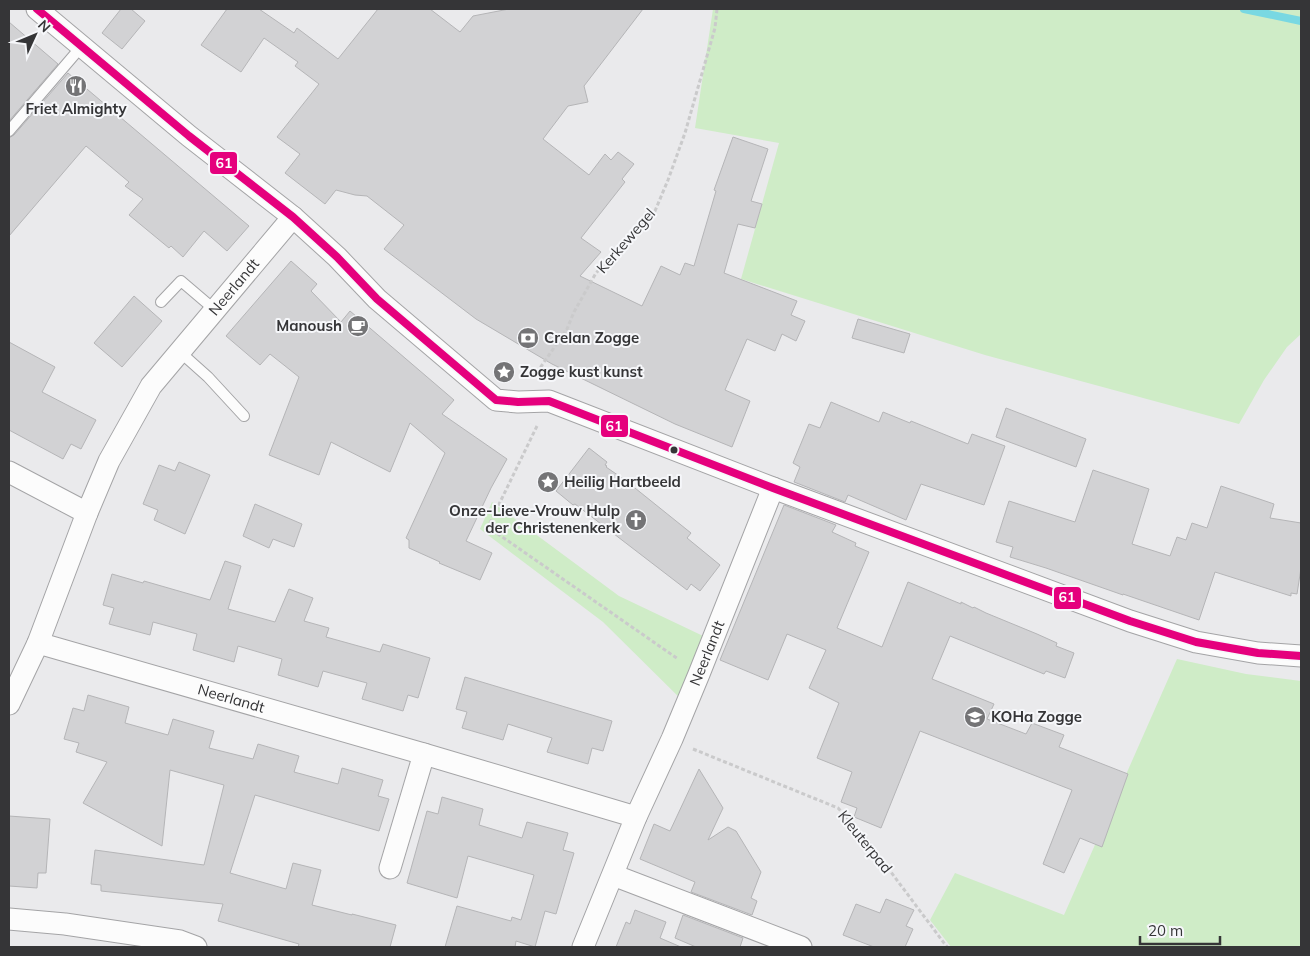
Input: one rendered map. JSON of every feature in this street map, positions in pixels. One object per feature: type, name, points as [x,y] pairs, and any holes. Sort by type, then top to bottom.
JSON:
[{"type":"street","points":[[37,9],[189,136],[293,217],[337,257],[377,299],[496,400],[518,402],[549,401],[772,488],[1121,618],[1183,638],[1258,653],[1301,656]]},
{"type":"street","name":"Neerlandt","points":[[9,702],[38,643],[87,513],[109,461],[151,386],[293,217]]},
{"type":"street","points":[[9,472],[87,513]]},
{"type":"street","name":"Neerlandt","points":[[583,947],[636,817],[699,674],[772,488]]},
{"type":"street","name":"Neerlandt","points":[[38,643],[636,817]]},
{"type":"street","points":[[390,868],[424,754]]},
{"type":"street","points":[[613,875],[801,947]]},
{"type":"street","points":[[9,919],[65,924],[180,941],[196,947]]},
{"type":"lane","points":[[9,131],[82,47]]},
{"type":"lane","points":[[161,302],[181,281],[215,310]]},
{"type":"lane","points":[[180,352],[208,377],[244,416]]},
{"type":"path","name":"Kerkewegel","points":[[518,402],[567,329],[574,312],[596,273],[655,212],[684,133],[715,28],[717,9]]},
{"type":"path","points":[[549,401],[488,527],[699,674]]},
{"type":"path","name":"Kleuterpad","points":[[671,741],[838,808],[864,836],[946,947]]},
{"type":"green space","points":[[713,9],[1301,9],[1301,334],[1287,347],[1264,380],[1239,424],[985,355],[741,279],[779,143],[695,128]]},
{"type":"green space","points":[[492,502],[619,596],[720,644],[694,712],[603,622],[480,529]]},
{"type":"green space","points":[[1177,659],[1246,674],[1301,681],[1301,947],[951,947],[930,920],[955,873],[1064,915]]},
{"type":"building","points":[[121,9],[131,9],[145,21],[122,49],[102,33]]},
{"type":"building","points":[[227,9],[259,9],[294,33],[297,28],[338,59],[378,9],[430,9],[460,32],[473,16],[509,9],[643,9],[584,86],[588,102],[568,106],[543,139],[589,175],[605,154],[611,160],[618,152],[634,164],[622,179],[625,182],[581,238],[601,252],[580,276],[642,306],[661,266],[680,275],[685,263],[694,266],[716,191],[714,190],[733,137],[768,149],[751,201],[762,204],[755,228],[738,224],[724,273],[797,301],[791,315],[805,321],[796,341],[782,334],[775,351],[747,339],[725,390],[750,401],[732,447],[675,424],[552,364],[476,319],[384,249],[404,225],[367,196],[336,190],[325,204],[285,173],[300,154],[277,137],[319,84],[295,66],[298,62],[264,38],[241,72],[201,45]]},
{"type":"building","points":[[9,22],[58,64],[9,121]]},
{"type":"building","points":[[68,73],[249,226],[227,251],[204,231],[183,257],[171,246],[169,248],[129,215],[143,199],[125,186],[129,182],[86,146],[9,236],[9,138],[14,135]]},
{"type":"building","points":[[291,261],[317,284],[311,291],[341,322],[350,311],[454,400],[442,414],[507,459],[466,541],[492,553],[480,580],[409,548],[409,540],[406,538],[445,453],[410,423],[390,472],[331,442],[319,475],[269,455],[299,377],[270,354],[260,365],[226,336]]},
{"type":"building","points":[[134,296],[162,321],[122,367],[94,343]]},
{"type":"building","points":[[858,319],[910,334],[904,353],[852,338]]},
{"type":"building","points":[[9,342],[55,367],[42,392],[96,420],[81,449],[71,444],[63,459],[9,430]]},
{"type":"building","points":[[831,402],[879,422],[883,412],[968,444],[972,434],[1005,446],[984,505],[921,484],[906,520],[848,495],[845,502],[794,482],[800,467],[793,463],[809,424],[820,428]]},
{"type":"building","points":[[1006,408],[1086,439],[1076,467],[996,437]]},
{"type":"building","name":"Onze-Lieve-Vrouw Hulp der Christenenkerk","points":[[589,448],[607,462],[606,467],[691,533],[687,538],[720,565],[700,591],[691,584],[687,590],[556,491]]},
{"type":"building","points":[[179,462],[210,475],[185,534],[154,520],[158,510],[143,504],[159,465],[175,471]]},
{"type":"building","points":[[1093,470],[1149,489],[1132,544],[1170,556],[1177,537],[1186,540],[1192,523],[1207,528],[1221,486],[1274,504],[1270,518],[1301,523],[1301,568],[1297,594],[1291,593],[1291,596],[1215,572],[1199,620],[1010,557],[1013,547],[996,542],[1009,501],[1075,522]]},
{"type":"building","points":[[255,504],[302,524],[294,547],[273,539],[269,548],[243,536]]},
{"type":"building","points":[[784,505],[836,525],[832,532],[856,543],[855,546],[869,552],[837,628],[882,647],[908,582],[961,604],[961,602],[974,607],[1057,643],[1056,646],[1074,653],[1065,678],[1046,671],[1044,674],[950,636],[932,679],[994,704],[987,719],[1026,734],[1032,723],[1064,735],[1059,747],[1128,774],[1102,847],[1080,838],[1064,873],[1043,864],[1072,790],[920,731],[881,828],[854,817],[857,808],[841,802],[852,772],[817,758],[839,703],[809,688],[826,650],[787,634],[768,680],[720,660]]},
{"type":"building","points":[[225,561],[241,566],[228,609],[275,622],[289,589],[313,598],[304,621],[329,628],[326,637],[380,652],[383,644],[430,658],[418,698],[408,695],[403,711],[362,699],[367,683],[323,671],[318,687],[278,675],[282,659],[238,646],[234,662],[193,650],[197,634],[153,622],[150,635],[109,624],[114,608],[103,605],[112,574],[210,600]]},
{"type":"building","points":[[465,677],[612,721],[603,751],[592,748],[588,764],[547,752],[552,738],[508,724],[503,740],[462,728],[467,712],[456,709]]},
{"type":"building","points":[[88,695],[129,707],[125,723],[168,735],[173,719],[214,731],[209,748],[253,759],[258,744],[299,756],[294,772],[338,784],[342,768],[383,780],[378,796],[389,799],[379,831],[255,795],[230,873],[286,889],[293,863],[321,870],[312,905],[396,925],[390,947],[298,947],[299,944],[218,921],[223,904],[101,891],[101,885],[91,884],[95,850],[204,865],[224,785],[170,770],[162,846],[83,803],[107,762],[76,752],[79,743],[64,739],[73,708],[84,711]]},
{"type":"building","points":[[699,769],[723,808],[708,840],[728,827],[736,831],[761,872],[751,898],[757,901],[752,915],[691,892],[695,882],[640,859],[654,824],[670,831]]},
{"type":"building","points":[[442,797],[483,809],[479,825],[522,838],[527,822],[568,833],[563,850],[574,853],[556,914],[545,911],[535,947],[516,941],[515,947],[445,947],[457,906],[511,921],[512,917],[521,920],[534,875],[468,856],[457,898],[407,883],[427,811],[438,814]]},
{"type":"building","points":[[9,816],[50,819],[46,873],[38,873],[37,888],[9,886]]},
{"type":"building","points":[[886,899],[914,910],[906,926],[913,929],[905,947],[874,947],[843,935],[856,904],[880,913]]},
{"type":"building","points":[[635,910],[666,922],[660,938],[681,947],[616,947],[626,922],[630,924]]},
{"type":"building","points":[[683,915],[743,938],[740,947],[696,947],[675,938]]},
{"type":"waterway","points":[[1244,9],[1301,21]]},
{"type":"transit line","name":"61","points":[[37,9],[189,136],[293,217],[337,257],[377,299],[496,400],[518,402],[549,401],[773,488],[1130,621],[1196,642],[1258,653],[1301,656]]},
{"type":"place","name":"Friet Almighty","points":[[76,86]]},
{"type":"place","name":"Manoush","points":[[358,326]]},
{"type":"place","name":"Crelan Zogge","points":[[528,338]]},
{"type":"place","name":"Zogge kust kunst","points":[[504,372]]},
{"type":"place","name":"Heilig Hartbeeld","points":[[548,482]]},
{"type":"place","name":"Onze-Lieve-Vrouw Hulp der Christenenkerk","points":[[636,520]]},
{"type":"place","name":"KOHa Zogge","points":[[975,717]]}]
